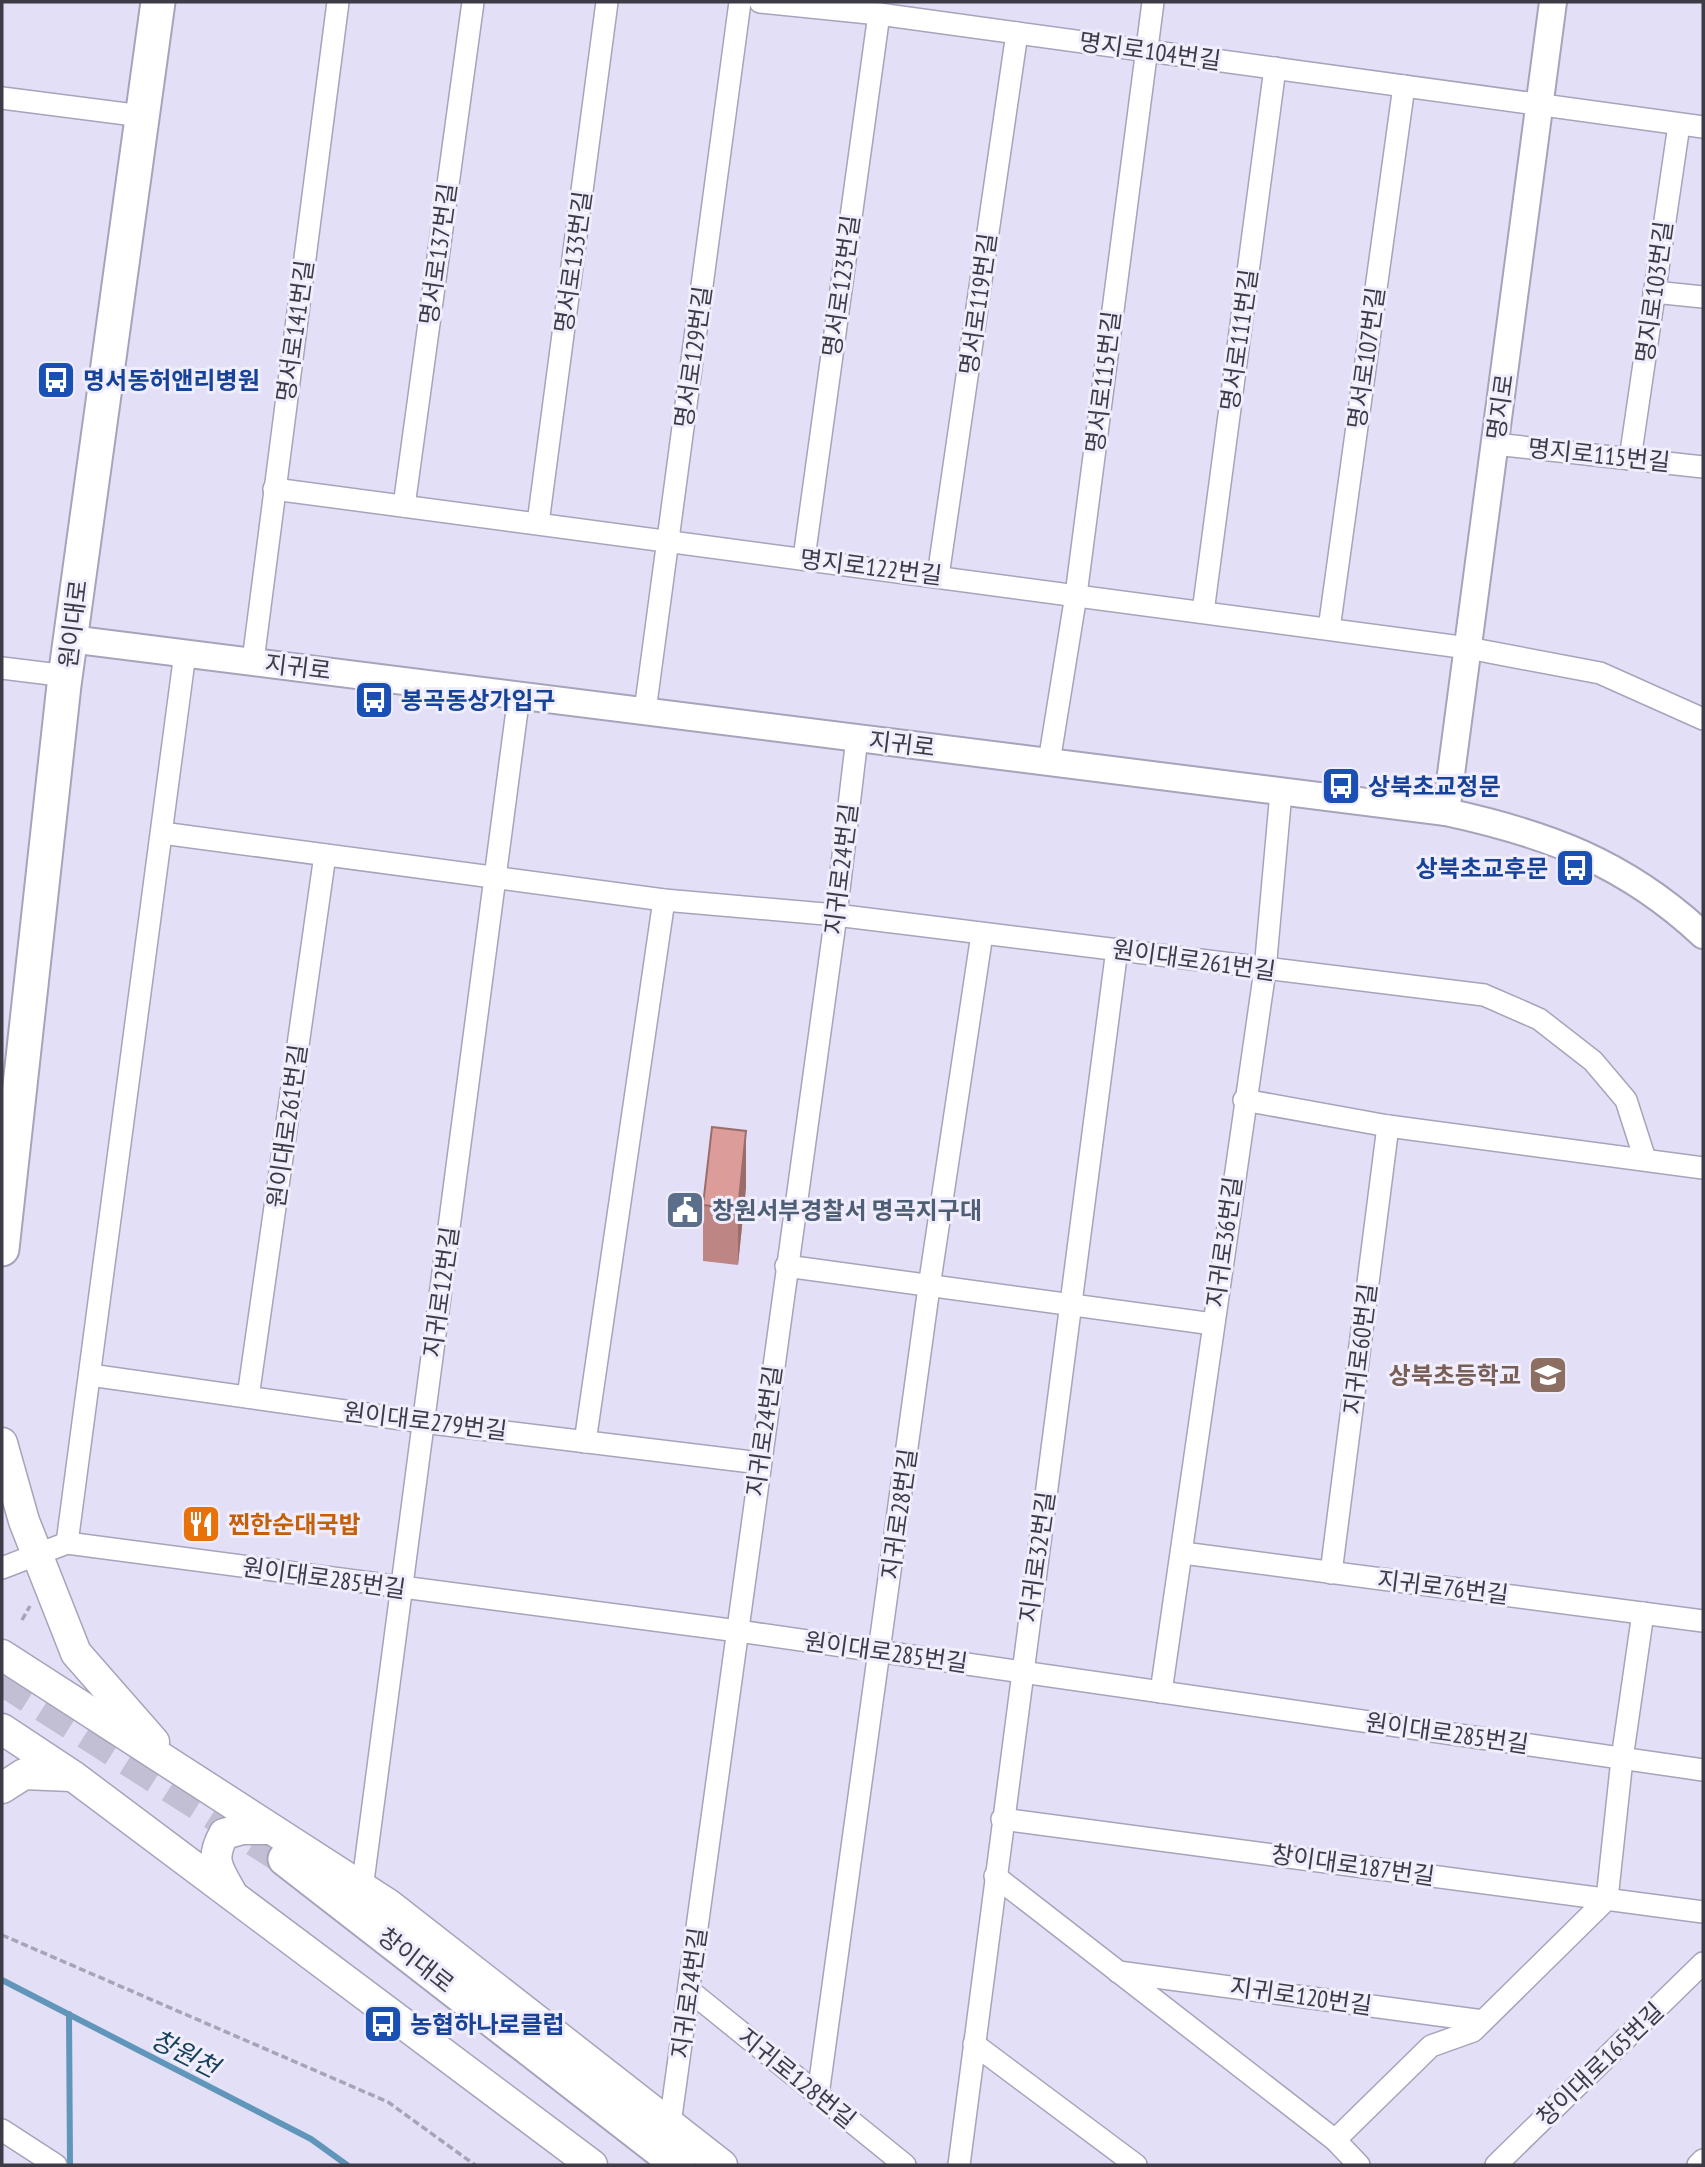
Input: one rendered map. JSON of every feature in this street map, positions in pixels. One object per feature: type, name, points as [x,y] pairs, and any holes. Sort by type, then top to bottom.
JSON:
[{"type":"main road","name":"원이대로","points":[[2,1249],[12,1067],[158,2]]},
{"type":"main road","points":[[2,1443],[24,1521],[76,1653],[179,1771]]},
{"type":"main road","points":[[2,1656],[362,1889],[388,1903],[722,2165]]},
{"type":"main road","points":[[2,1729],[73,1776],[592,2165]]},
{"type":"main road","points":[[2,1788],[24,1774],[73,1776]]},
{"type":"main road","points":[[232,1896],[219,1872],[214,1852],[224,1833],[242,1829],[270,1829]]},
{"type":"main road","name":"창이대로","points":[[648,2165],[277,1866],[679,2165]]},
{"type":"street","name":"명서로141번길","points":[[253,661],[338,2]]},
{"type":"street","name":"명서로137번길","points":[[404,506],[473,2]]},
{"type":"street","name":"명서로133번길","points":[[538,523],[607,2]]},
{"type":"street","name":"명서로129번길","points":[[645,711],[740,2]]},
{"type":"street","name":"명지로104번길","points":[[760,2],[879,13],[1540,105]]},
{"type":"street","name":"명서로115번길","points":[[1049,762],[1076,595],[1153,2]]},
{"type":"street","name":"명지로","points":[[1446,812],[1553,2]]},
{"type":"street","name":"명서로123번길","points":[[804,558],[879,13]]},
{"type":"street","name":"명서로119번길","points":[[938,576],[1017,33]]},
{"type":"street","name":"명서로111번길","points":[[1203,612],[1275,68]]},
{"type":"street","name":"명서로107번길","points":[[1329,629],[1404,86]]},
{"type":"street","points":[[2,98],[142,117]]},
{"type":"street","points":[[1540,105],[1703,127]]},
{"type":"street","name":"명지로103번길","points":[[1630,458],[1679,125]]},
{"type":"street","points":[[1654,292],[1703,297]]},
{"type":"street","name":"명지로115번길","points":[[1495,444],[1703,467]]},
{"type":"street","name":"명지로122번길","points":[[274,489],[1468,648],[1600,673],[1703,719]]},
{"type":"street","name":"지귀로","points":[[70,639],[1446,812],[1503,824],[1594,857],[1667,901],[1703,935]]},
{"type":"street","points":[[2,1569],[67,1544],[185,653]]},
{"type":"street","points":[[2,668],[67,676]]},
{"type":"street","name":"지귀로12번길","points":[[362,1889],[400,1588],[498,879],[519,695]]},
{"type":"street","name":"지귀로24번길","points":[[670,2124],[836,915],[857,738]]},
{"type":"street","name":"지귀로36번길","points":[[1161,1692],[1183,1553],[1244,1100],[1265,970],[1282,792]]},
{"type":"street","name":"원이대로261번길","points":[[162,833],[664,900],[836,915],[1484,995],[1539,1019],[1593,1061],[1626,1100],[1645,1159]]},
{"type":"street","name":"원이대로261번길","points":[[248,1397],[325,855]]},
{"type":"street","points":[[585,1442],[664,900]]},
{"type":"street","name":"지귀로28번길","points":[[818,2095],[929,1287],[982,934]]},
{"type":"street","name":"지귀로32번길","points":[[959,2165],[1117,949]]},
{"type":"street","points":[[1244,1100],[1388,1125],[1703,1168]]},
{"type":"street","name":"지귀로60번길","points":[[1331,1573],[1388,1125]]},
{"type":"street","points":[[786,1266],[1070,1307],[1213,1324]]},
{"type":"street","name":"원이대로279번길","points":[[89,1375],[423,1422],[760,1463]]},
{"type":"street","name":"원이대로285번길","points":[[67,1544],[738,1631],[1703,1770]]},
{"type":"street","name":"지귀로76번길","points":[[1183,1553],[1703,1621]]},
{"type":"street","points":[[1335,2140],[1431,2046],[1473,2031],[1607,1899],[1622,1759],[1643,1614]]},
{"type":"street","name":"창이대로187번길","points":[[1003,1819],[1703,1912]]},
{"type":"street","points":[[995,1876],[1335,2140],[1359,2165]]},
{"type":"street","name":"창이대로165번길","points":[[1496,2165],[1703,1963]]},
{"type":"street","name":"지귀로120번길","points":[[1118,1972],[1483,2021]]},
{"type":"street","name":"지귀로128번길","points":[[690,1991],[905,2165]]},
{"type":"street","points":[[974,2044],[1136,2165]]},
{"type":"street","points":[[2,2130],[57,2165]]},
{"type":"street","points":[[1698,2165],[1703,2160]]},
{"type":"path","points":[[2,1935],[388,2102],[475,2165]]},
{"type":"building","points":[[712,1127],[746,1131],[738,1209],[703,1205]]},
{"type":"waterway","name":"창원천","points":[[2,1980],[311,2139],[347,2165]]},
{"type":"waterway","points":[[69,2014],[70,2165]]},
{"type":"tunnel","points":[[2,1679],[285,1859]]},
{"type":"place","name":"명서동허앤리병원","points":[[56,380]]},
{"type":"place","name":"봉곡동상가입구","points":[[374,700]]},
{"type":"place","name":"상북초교정문","points":[[1341,786]]},
{"type":"place","name":"상북초교후문","points":[[1575,868]]},
{"type":"place","name":"창원서부경찰서 명곡지구대","points":[[685,1210]]},
{"type":"place","name":"상북초등학교","points":[[1548,1375]]},
{"type":"place","name":"찐한순대국밥","points":[[201,1524]]},
{"type":"place","name":"농협하나로클럽","points":[[383,2024]]}]
